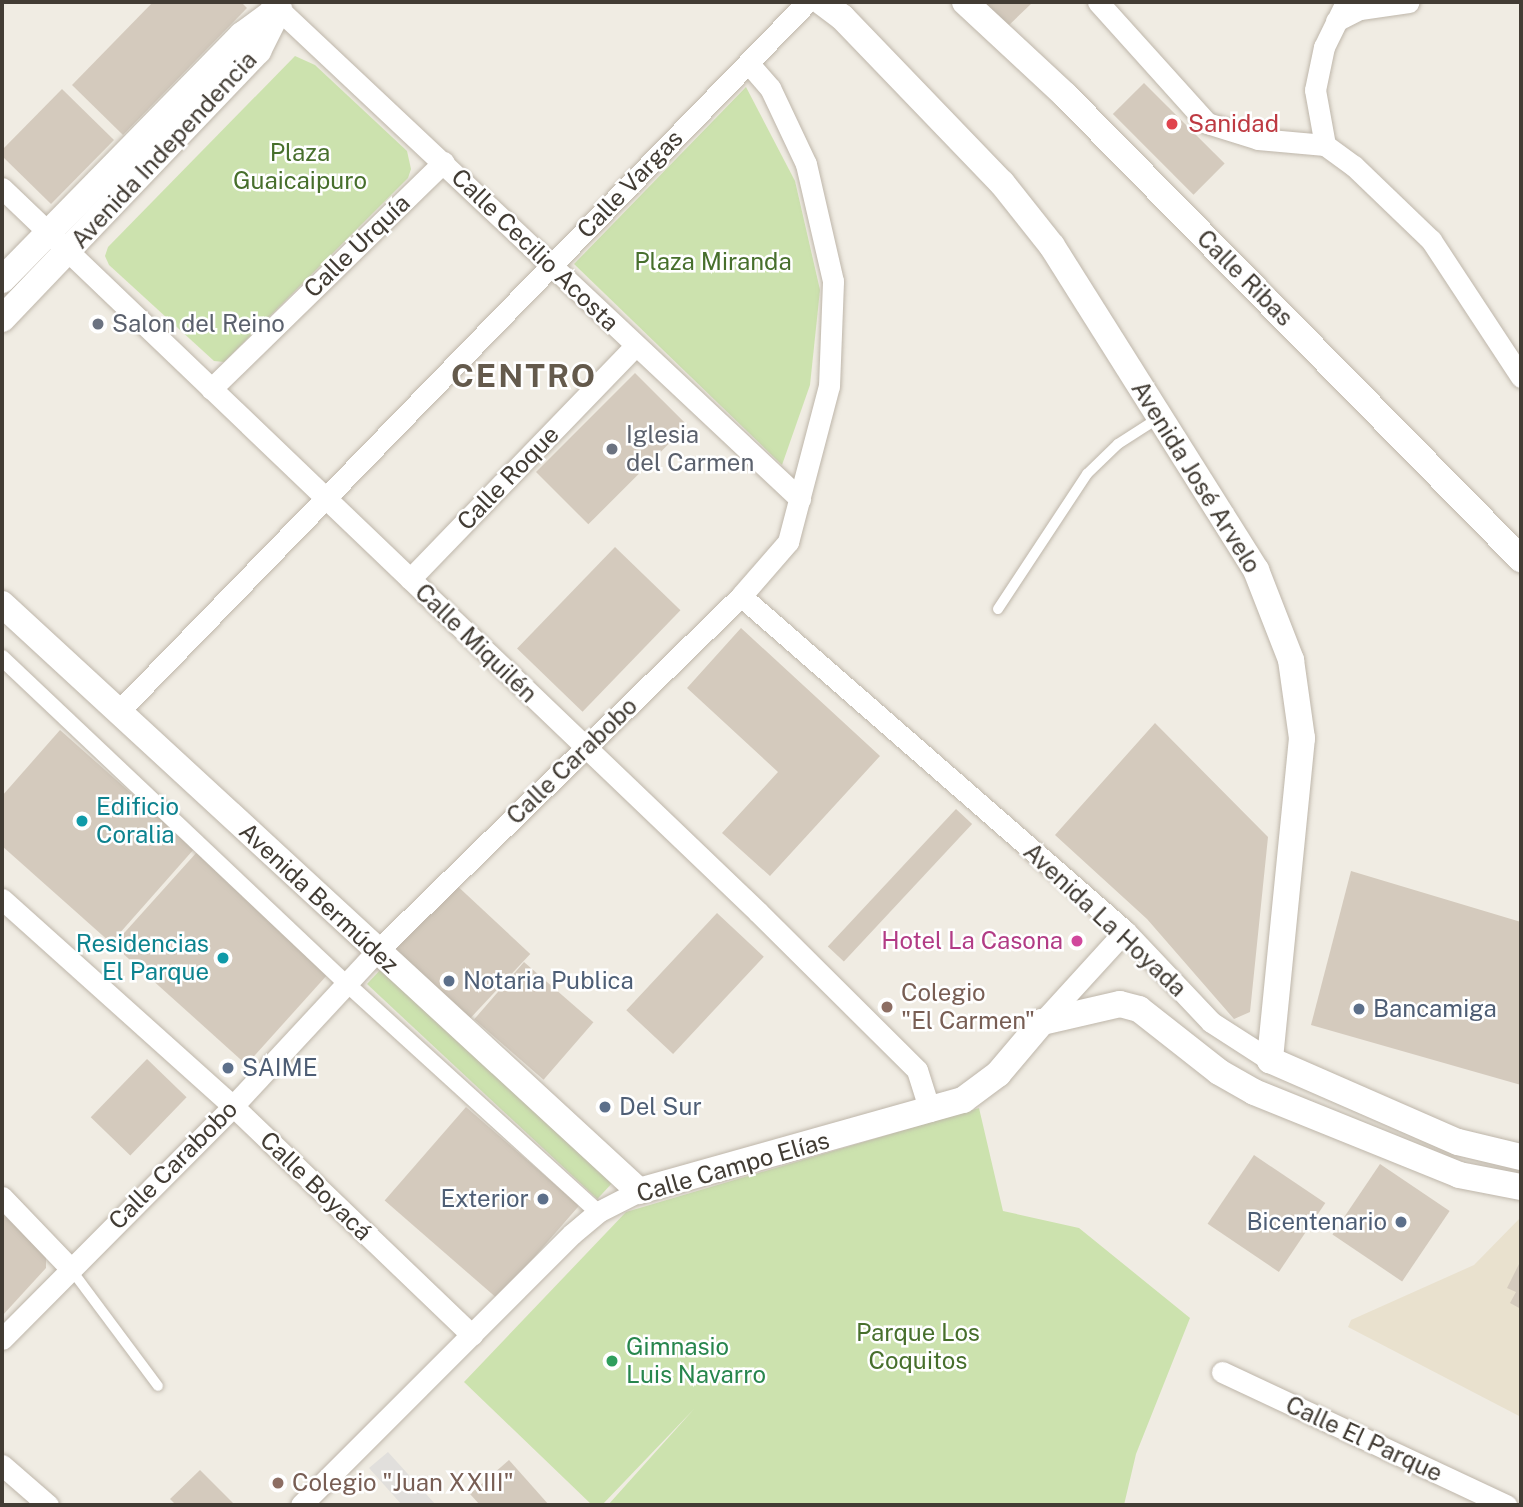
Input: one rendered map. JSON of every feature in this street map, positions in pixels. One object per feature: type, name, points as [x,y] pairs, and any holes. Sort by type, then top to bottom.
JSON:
[{"type":"street","name":"Calle Vargas","points":[[119,710],[807,2]]},
{"type":"street","name":"Avenida José Arvelo","points":[[821,2],[842,17],[1002,183],[1052,246],[1256,570],[1291,660],[1299,697],[1302,738],[1269,1060]]},
{"type":"street","name":"Calle Ribas","points":[[965,2],[1065,95],[1521,559]]},
{"type":"street","points":[[1098,2],[1207,123],[1258,139],[1325,145],[1354,166],[1431,240],[1521,377]]},
{"type":"street","points":[[1325,145],[1315,90],[1324,47],[1346,2]]},
{"type":"street","points":[[1336,21],[1360,9],[1409,2]]},
{"type":"street","name":"Calle Cecilio Acosta","points":[[278,4],[635,346],[800,499]]},
{"type":"street","name":"Avenida Independencia","points":[[2,280],[242,35],[278,4]]},
{"type":"street","name":"Avenida Independencia","points":[[2,319],[69,253],[258,51],[278,4]]},
{"type":"street","name":"Calle Carabobo","points":[[2,1339],[233,1106],[376,952],[741,596],[788,542],[829,386],[833,281],[806,164],[770,88],[748,63]]},
{"type":"street","name":"Calle Urquía","points":[[211,388],[444,162]]},
{"type":"street","name":"Calle Miquilén","points":[[2,188],[586,748],[917,1070],[930,1111]]},
{"type":"street","name":"Calle Roque","points":[[410,579],[635,346]]},
{"type":"street","name":"Avenida La Hoyada","points":[[741,596],[1125,931],[1211,1022],[1269,1060],[1458,1142],[1521,1157]]},
{"type":"street","name":"Avenida Bermúdez","points":[[2,604],[376,952],[639,1191]]},
{"type":"street","name":"Avenida Bermúdez","points":[[2,658],[346,983],[597,1212]]},
{"type":"street","name":"Calle Boyacá","points":[[2,899],[233,1106],[472,1335]]},
{"type":"street","points":[[1042,1022],[1125,931]]},
{"type":"street","name":"Avenida La Hoyada","points":[[1042,1022],[1098,1006],[1120,1004],[1139,1009],[1219,1072],[1254,1092],[1459,1175],[1521,1187]]},
{"type":"street","name":"Calle Campo Elías","points":[[301,1505],[597,1212],[639,1191],[930,1111],[980,1089],[1042,1022]]},
{"type":"street","points":[[2,1196],[70,1268]]},
{"type":"street","name":"Calle El Parque","points":[[1222,1372],[1506,1505]]},
{"type":"street","points":[[2,1465],[48,1505]]},
{"type":"lane","points":[[998,609],[1087,474],[1118,444],[1160,417]]},
{"type":"lane","points":[[70,1268],[158,1385]]},
{"type":"shaded area","points":[[1521,1217],[1521,1417],[1348,1327],[1351,1320],[1474,1265]]},
{"type":"shaded area","points":[[388,1452],[436,1505],[402,1505],[369,1468]]},
{"type":"green space","name":"Plaza Guaicaipuro","points":[[295,56],[315,65],[407,151],[411,169],[408,178],[224,362],[214,361],[109,265],[105,256],[108,247]]},
{"type":"green space","name":"Plaza Miranda","points":[[746,87],[795,181],[820,290],[810,385],[782,465],[574,264]]},
{"type":"green space","points":[[382,968],[612,1183],[597,1199],[367,984]]},
{"type":"green space","name":"Parque Los Coquitos","points":[[979,1108],[1003,1211],[1079,1228],[1190,1318],[1136,1454],[1124,1505],[608,1505],[694,1409],[602,1505],[592,1505],[464,1382],[626,1212]]},
{"type":"building","points":[[153,2],[241,2],[247,8],[123,135],[72,85]]},
{"type":"building","points":[[981,2],[1033,2],[1006,28]]},
{"type":"building","points":[[1144,83],[1225,164],[1193,195],[1113,114]]},
{"type":"building","points":[[62,89],[114,140],[51,204],[2,156],[2,150]]},
{"type":"building","name":"Iglesia del Carmen","points":[[635,373],[687,425],[588,524],[536,472]]},
{"type":"building","points":[[615,547],[680,610],[583,712],[517,648]]},
{"type":"building","points":[[741,628],[880,756],[770,876],[722,833],[778,772],[687,688]]},
{"type":"building","points":[[1155,723],[1268,837],[1250,1012],[1234,1019],[1147,919],[1055,835]]},
{"type":"building","name":"Edificio Coralia","points":[[60,730],[194,849],[111,943],[2,846],[2,796]]},
{"type":"building","points":[[956,809],[972,824],[844,961],[828,946]]},
{"type":"building","name":"Residencias El Parque","points":[[197,852],[330,972],[246,1065],[113,945]]},
{"type":"building","points":[[1351,871],[1521,922],[1521,1085],[1311,1025]]},
{"type":"building","points":[[452,881],[530,954],[467,1022],[389,949]]},
{"type":"building","points":[[717,913],[764,957],[673,1054],[626,1010]]},
{"type":"building","points":[[524,962],[593,1022],[544,1080],[474,1019]]},
{"type":"building","points":[[147,1059],[187,1097],[130,1155],[91,1117]]},
{"type":"building","points":[[466,1107],[579,1205],[498,1299],[385,1201]]},
{"type":"building","points":[[1254,1155],[1325,1203],[1279,1272],[1208,1224]]},
{"type":"building","points":[[1380,1164],[1450,1211],[1402,1281],[1332,1234]]},
{"type":"building","points":[[2,1213],[46,1257],[46,1268],[2,1316]]},
{"type":"building","points":[[1521,1260],[1521,1309],[1510,1303],[1516,1292],[1507,1288]]},
{"type":"building","points":[[509,1460],[549,1505],[480,1505],[470,1494]]},
{"type":"building","points":[[200,1470],[235,1505],[176,1505],[170,1499]]},
{"type":"place","name":"Sanidad","points":[[1172,124]]},
{"type":"place","name":"Salon del Reino","points":[[98,324]]},
{"type":"place","name":"Iglesia del Carmen","points":[[612,449]]},
{"type":"place","name":"Edificio Coralia","points":[[82,821]]},
{"type":"place","name":"Hotel La Casona","points":[[1077,941]]},
{"type":"place","name":"Residencias El Parque","points":[[223,958]]},
{"type":"place","name":"Notaria Publica","points":[[449,981]]},
{"type":"place","name":"Colegio \"El Carmen\"","points":[[887,1007]]},
{"type":"place","name":"Bancamiga","points":[[1359,1009]]},
{"type":"place","name":"SAIME","points":[[228,1068]]},
{"type":"place","name":"Del Sur","points":[[605,1107]]},
{"type":"place","name":"Exterior","points":[[543,1199]]},
{"type":"place","name":"Bicentenario","points":[[1401,1222]]},
{"type":"place","name":"Gimnasio Luis Navarro","points":[[612,1361]]},
{"type":"place","name":"Colegio \"Juan XXIII\"","points":[[278,1483]]},
{"type":"district","name":"CENTRO","points":[[524,376]]}]
